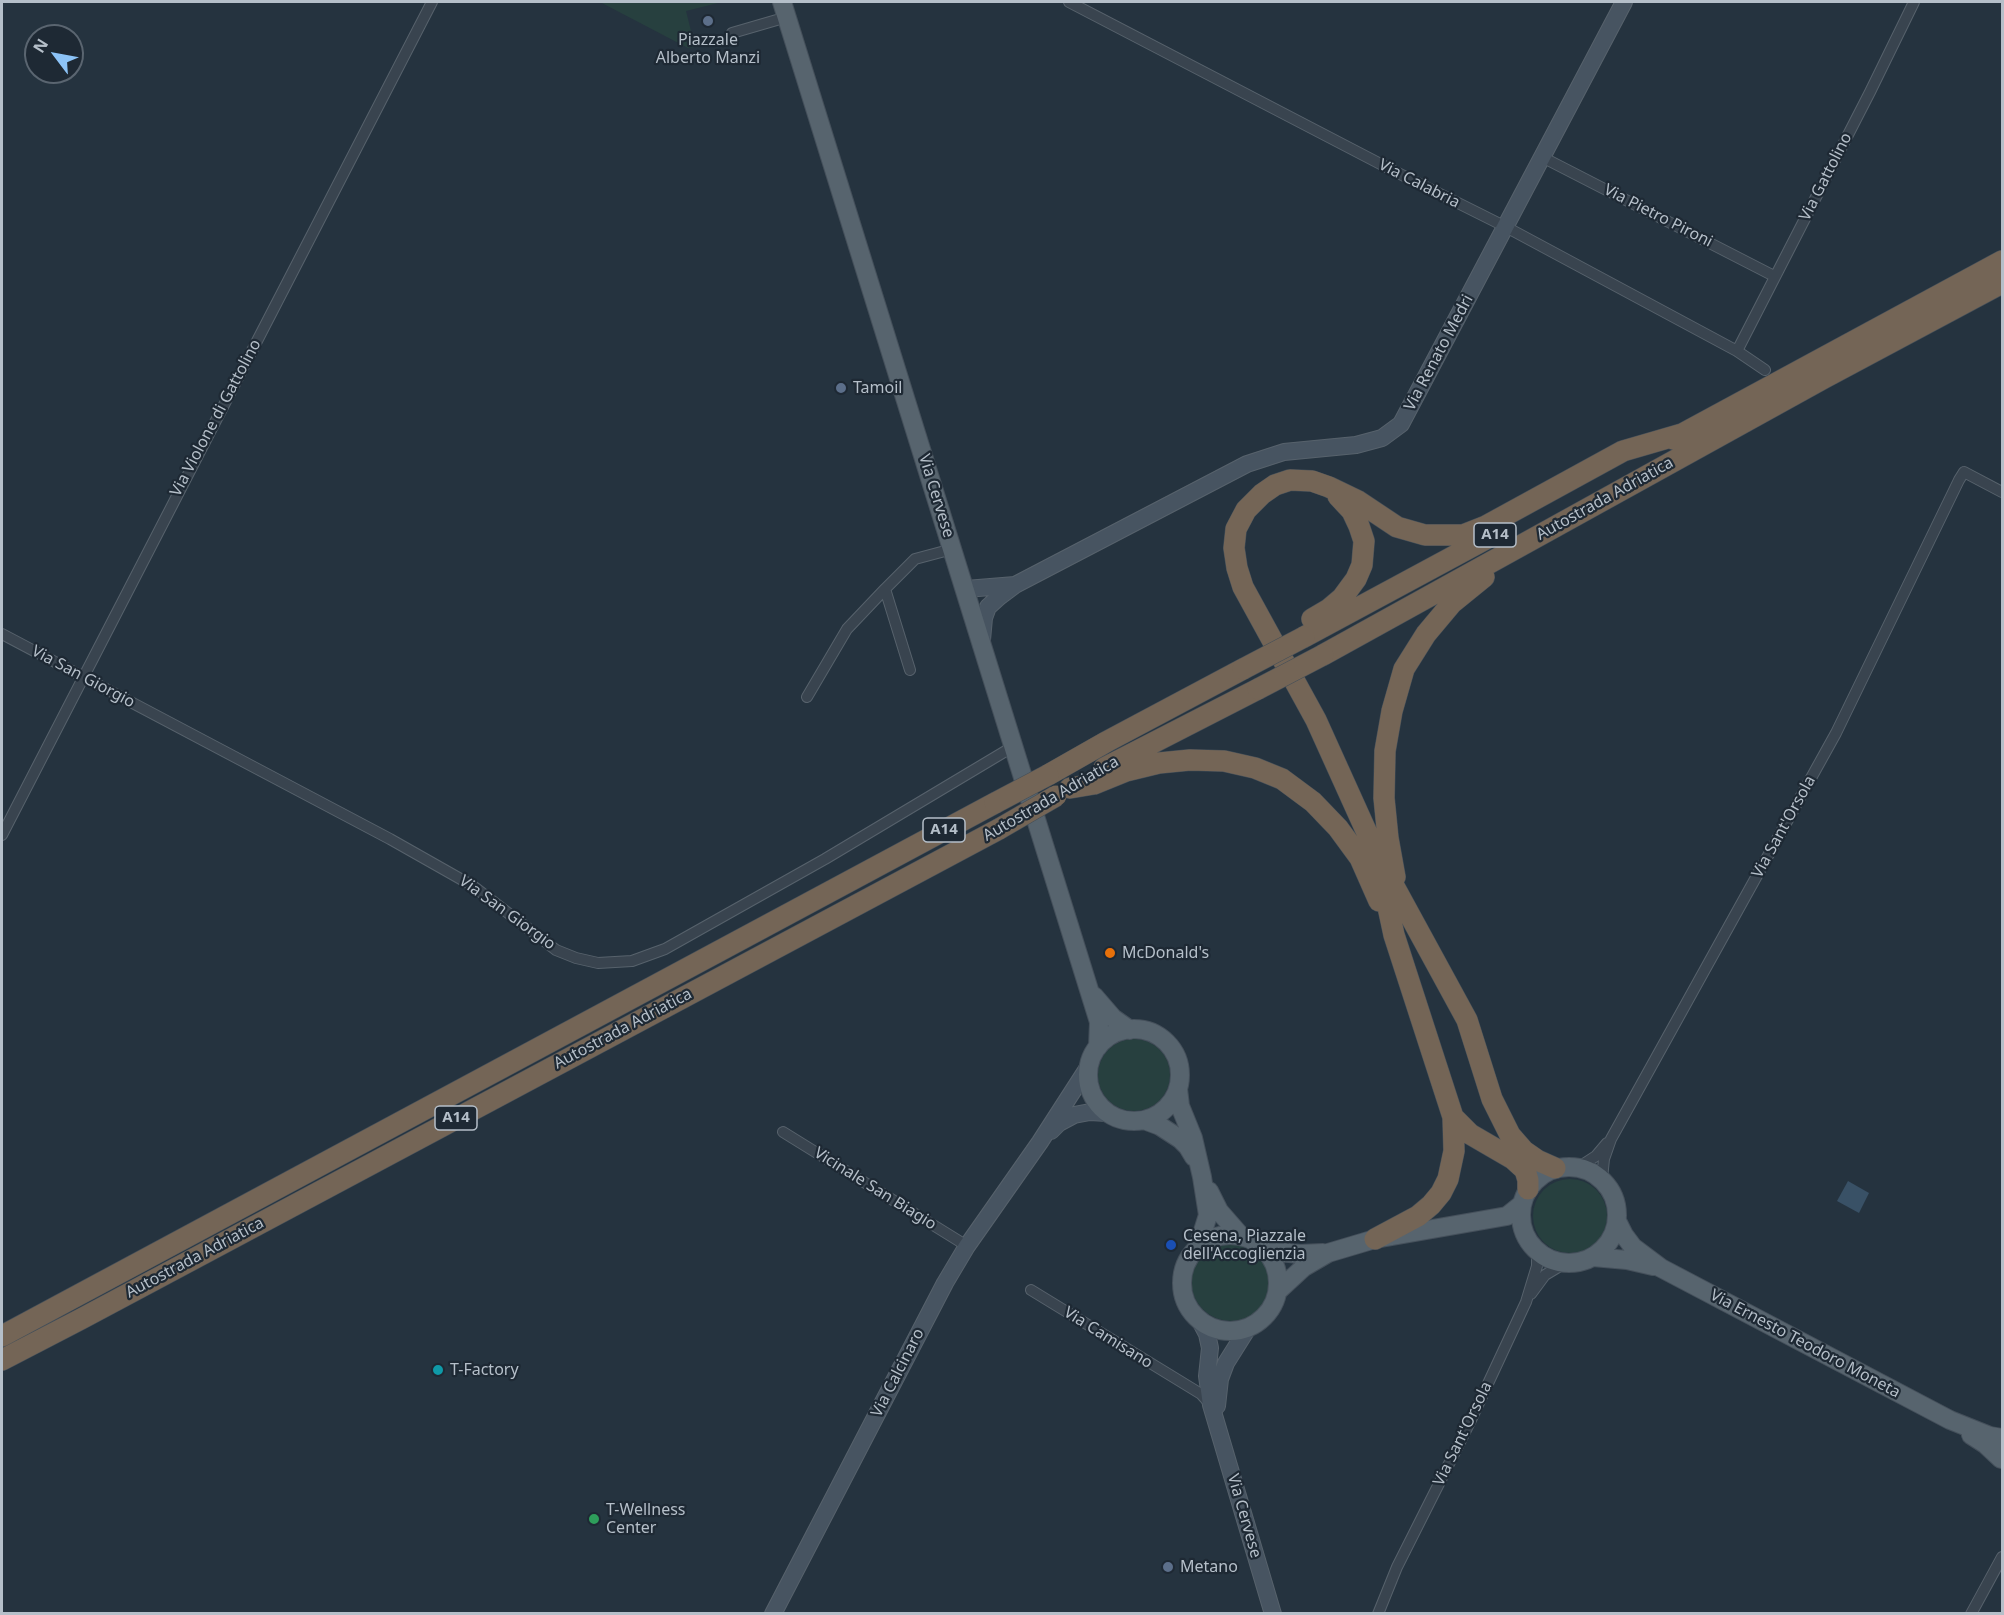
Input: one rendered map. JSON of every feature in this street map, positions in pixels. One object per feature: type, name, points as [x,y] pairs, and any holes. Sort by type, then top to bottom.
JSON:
[{"type":"highway","name":"Autostrada Adriatica","points":[[1819,371],[2002,261]]},
{"type":"highway","name":"Autostrada Adriatica","points":[[2,1359],[999,829],[1119,760],[1323,655],[1581,512],[1767,399],[1819,371],[2002,283]]},
{"type":"highway","name":"Autostrada Adriatica","points":[[2,1336],[1048,775],[1301,632],[1685,433],[1767,399]]},
{"type":"highway","points":[[1555,1168],[1537,1161],[1524,1151],[1510,1135],[1492,1099],[1467,1020],[1377,855],[1316,720],[1243,587],[1234,548],[1236,529],[1246,510],[1262,494],[1275,485],[1290,480],[1312,481],[1329,487],[1358,501],[1397,527],[1425,535],[1463,535],[1486,526],[1623,451],[1685,433]]},
{"type":"highway","points":[[1301,632],[1342,598],[1356,579],[1362,565],[1364,541],[1359,526],[1352,511],[1329,487]]},
{"type":"highway","points":[[1399,897],[1388,838],[1384,798],[1385,751],[1392,711],[1404,669],[1426,634],[1452,603],[1482,578],[1564,529],[1581,512]]},
{"type":"highway","points":[[1063,792],[1094,784],[1126,771],[1159,763],[1224,760],[1255,768],[1282,779],[1313,802],[1338,828],[1360,858],[1394,935],[1453,1116],[1455,1151],[1453,1166],[1441,1193],[1431,1205],[1418,1216],[1375,1239]]},
{"type":"highway","points":[[1377,855],[1394,935]]},
{"type":"highway","points":[[1453,1116],[1470,1134],[1514,1159],[1525,1170],[1525,1197]]},
{"type":"main road","name":"Via Renato Medri","points":[[982,640],[984,618],[988,608],[1016,585],[1247,464],[1284,452],[1356,445],[1382,438],[1401,424],[1624,2]]},
{"type":"main road","name":"Via Cervese","points":[[785,9],[1099,1022],[1098,1047]]},
{"type":"main road","name":"Via Renato Medri","points":[[966,589],[1016,585]]},
{"type":"main road","name":"Via Cervese","points":[[1089,990],[1113,1018],[1130,1030]]},
{"type":"main road","points":[[1178,1089],[1165,1109],[1155,1116],[1144,1120],[1125,1120],[1107,1113],[1098,1104],[1091,1092],[1088,1080],[1089,1066],[1098,1047],[1112,1036],[1130,1030],[1143,1030],[1155,1035],[1173,1052],[1179,1070],[1180,1106],[1193,1138],[1208,1215],[1198,1247]]},
{"type":"main road","name":"Via Calcinaro","points":[[773,1614],[945,1282],[1089,1066]]},
{"type":"main road","name":"Via Calcinaro","points":[[1040,1142],[1059,1123],[1074,1114],[1107,1113]]},
{"type":"main road","points":[[1144,1120],[1180,1138],[1188,1147],[1219,1211],[1240,1235]]},
{"type":"main road","points":[[1278,1291],[1276,1270],[1268,1251],[1255,1241],[1240,1235],[1225,1234],[1211,1238],[1198,1247],[1189,1258],[1182,1283],[1188,1306],[1199,1319],[1222,1330],[1248,1328],[1267,1313],[1278,1291],[1304,1267],[1328,1253],[1375,1239],[1473,1220],[1508,1215],[1544,1173],[1555,1168],[1579,1167],[1602,1179],[1615,1198],[1617,1221],[1613,1235],[1605,1248],[1584,1261],[1565,1263],[1555,1262],[1509,1229],[1473,1220]]},
{"type":"main road","points":[[1525,1197],[1522,1227],[1532,1244]]},
{"type":"main road","name":"Via Ernesto Teodoro Moneta","points":[[1617,1221],[1633,1247],[1661,1268],[1950,1420],[1990,1436],[2002,1438]]},
{"type":"main road","points":[[1268,1251],[1300,1254],[1328,1253]]},
{"type":"main road","name":"Via Ernesto Teodoro Moneta","points":[[1593,1257],[1627,1260],[1661,1268]]},
{"type":"main road","name":"Via Cervese","points":[[1199,1319],[1207,1334],[1210,1348],[1207,1376],[1214,1412],[1273,1614]]},
{"type":"main road","name":"Via Cervese","points":[[1214,1412],[1220,1378],[1226,1363],[1248,1328]]},
{"type":"main road","name":"Via Ernesto Teodoro Moneta","points":[[1950,1420],[2002,1457]]},
{"type":"street","name":"Via Violone di Gattolino","points":[[2,835],[85,677],[180,486],[432,2]]},
{"type":"street","name":"Via Calabria","points":[[1070,2],[1506,227],[1737,351],[1765,370]]},
{"type":"street","name":"Via Gattolino","points":[[1737,351],[1836,160],[1914,2]]},
{"type":"street","points":[[732,33],[785,9]]},
{"type":"street","name":"Via Pietro Pironi","points":[[1542,157],[1774,276]]},
{"type":"street","name":"Via Sant'Orsola","points":[[1602,1179],[1604,1159],[1611,1139],[1836,733],[1964,472],[2002,492]]},
{"type":"street","points":[[807,697],[847,629],[915,559],[945,551],[953,552]]},
{"type":"street","points":[[885,589],[910,670]]},
{"type":"street","name":"Via San Giorgio","points":[[2,634],[390,839],[473,886],[556,950],[598,963],[632,961],[665,949],[825,859],[1014,746]]},
{"type":"street","name":"Vicinale San Biagio","points":[[783,1132],[967,1246]]},
{"type":"street","points":[[1579,1167],[1596,1156],[1611,1139]]},
{"type":"street","name":"Via Sant'Orsola","points":[[1378,1614],[1397,1568],[1527,1302],[1537,1266],[1532,1244]]},
{"type":"street","points":[[1527,1302],[1545,1275],[1565,1263]]},
{"type":"street","name":"Via Camisano","points":[[1030,1290],[1201,1394],[1214,1412]]},
{"type":"street","points":[[1186,1385],[1196,1383],[1207,1376]]},
{"type":"street","points":[[1971,1614],[2002,1557]]},
{"type":"green space","points":[[600,2],[722,2],[686,11],[695,47],[688,48]]},
{"type":"green space","points":[[1141,1039],[1160,1049],[1168,1061],[1170,1075],[1168,1089],[1160,1101],[1148,1109],[1127,1111],[1108,1101],[1100,1089],[1098,1068],[1108,1049],[1120,1041]]},
{"type":"green space","points":[[1570,1179],[1591,1185],[1601,1195],[1607,1216],[1601,1237],[1591,1247],[1570,1253],[1549,1247],[1539,1237],[1533,1216],[1539,1195],[1549,1185]]},
{"type":"green space","points":[[1231,1241],[1246,1244],[1259,1253],[1268,1266],[1271,1281],[1268,1296],[1259,1309],[1246,1318],[1231,1321],[1216,1318],[1203,1309],[1194,1296],[1191,1281],[1194,1266],[1203,1253],[1216,1244]]},
{"type":"water","points":[[1848,1181],[1869,1193],[1859,1213],[1837,1201]]},
{"type":"place","name":"Piazzale Alberto Manzi","points":[[708,21]]},
{"type":"place","name":"Tamoil","points":[[841,388]]},
{"type":"place","name":"McDonald's","points":[[1110,953]]},
{"type":"place","name":"Cesena, Piazzale dell'Accoglienzia","points":[[1171,1245]]},
{"type":"place","name":"T-Factory","points":[[438,1370]]},
{"type":"place","name":"T-Wellness Center","points":[[594,1519]]},
{"type":"place","name":"Metano","points":[[1168,1567]]}]
